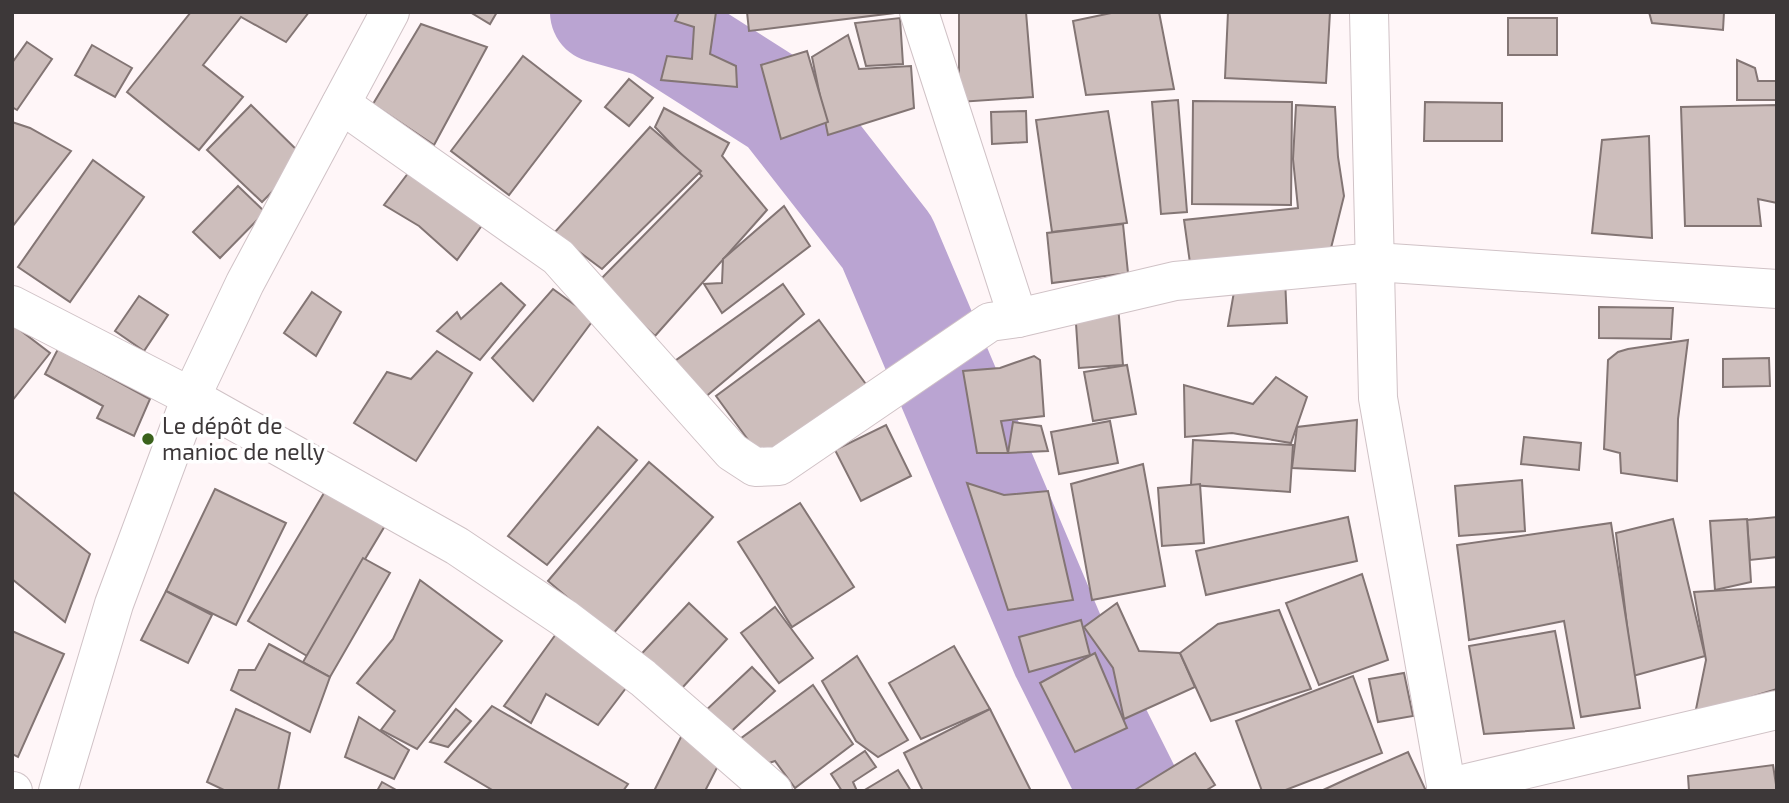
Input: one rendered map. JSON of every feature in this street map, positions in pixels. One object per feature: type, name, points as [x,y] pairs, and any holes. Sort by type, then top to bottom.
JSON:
[{"type":"street","points":[[58,791],[114,604],[191,397],[245,283],[390,12]]},
{"type":"street","points":[[919,12],[1018,318]]},
{"type":"street","points":[[1369,12],[1378,398],[1446,790],[1777,710]]},
{"type":"street","points":[[341,104],[558,257],[732,452],[755,467],[779,466],[990,322],[1018,318],[1175,281],[1375,262],[1777,289]]},
{"type":"street","points":[[12,305],[191,397],[457,547],[564,618],[643,678],[774,791]]},
{"type":"building","points":[[191,12],[309,12],[286,42],[241,17],[203,65],[243,97],[199,150],[127,92]]},
{"type":"building","points":[[470,12],[497,12],[490,24]]},
{"type":"building","points":[[679,12],[716,12],[710,54],[736,66],[737,87],[661,80],[667,56],[692,59],[694,27],[675,21]]},
{"type":"building","points":[[747,12],[894,12],[894,13],[749,31]]},
{"type":"building","points":[[959,12],[1026,12],[1033,97],[959,102]]},
{"type":"building","points":[[1116,12],[1159,12],[1174,89],[1086,95],[1073,21]]},
{"type":"building","points":[[1228,12],[1330,12],[1326,83],[1225,78]]},
{"type":"building","points":[[1649,12],[1724,12],[1723,30],[1652,23]]},
{"type":"building","points":[[900,18],[903,64],[866,66],[855,23]]},
{"type":"building","points":[[1508,18],[1557,18],[1557,55],[1508,55]]},
{"type":"building","points":[[421,24],[487,47],[434,145],[373,104]]},
{"type":"building","points":[[848,35],[859,69],[911,66],[914,108],[828,135],[812,57]]},
{"type":"building","points":[[27,42],[52,59],[17,110],[12,107],[12,63]]},
{"type":"building","points":[[92,45],[132,68],[115,97],[75,75]]},
{"type":"building","points":[[807,51],[828,122],[781,139],[761,65]]},
{"type":"building","points":[[523,56],[581,101],[509,195],[451,151]]},
{"type":"building","points":[[1737,60],[1755,68],[1758,81],[1777,81],[1777,100],[1737,100]]},
{"type":"building","points":[[629,79],[653,98],[629,126],[605,107]]},
{"type":"building","points":[[1178,100],[1187,212],[1161,214],[1152,102]]},
{"type":"building","points":[[1193,101],[1292,102],[1291,205],[1192,204]]},
{"type":"building","points":[[1425,102],[1502,103],[1502,141],[1424,141]]},
{"type":"building","points":[[251,105],[305,158],[262,202],[207,150]]},
{"type":"building","points":[[1296,105],[1335,107],[1344,196],[1331,248],[1190,263],[1184,220],[1298,208],[1293,159]]},
{"type":"building","points":[[1777,105],[1777,203],[1758,199],[1761,226],[1685,226],[1681,107]]},
{"type":"building","points":[[664,108],[729,143],[722,156],[767,210],[655,336],[598,282],[702,176],[655,127]]},
{"type":"building","points":[[1026,111],[1027,142],[992,144],[991,112]]},
{"type":"building","points":[[1108,111],[1127,223],[1052,232],[1036,120]]},
{"type":"building","points":[[12,122],[30,128],[71,151],[12,227]]},
{"type":"building","points":[[650,127],[701,171],[602,269],[554,233]]},
{"type":"building","points":[[1649,136],[1652,238],[1592,233],[1602,140]]},
{"type":"building","points":[[93,160],[144,197],[70,302],[18,267]]},
{"type":"building","points":[[412,168],[488,217],[457,260],[419,226],[384,205]]},
{"type":"building","points":[[238,186],[265,212],[220,258],[193,232]]},
{"type":"building","points":[[784,206],[810,246],[722,313],[704,284],[722,283],[723,259]]},
{"type":"building","points":[[1123,224],[1128,273],[1052,283],[1047,233]]},
{"type":"building","points":[[1285,278],[1287,323],[1228,326],[1235,286]]},
{"type":"building","points":[[501,283],[525,305],[480,360],[437,331],[457,312],[461,319]]},
{"type":"building","points":[[783,284],[804,314],[684,415],[672,363]]},
{"type":"building","points":[[553,289],[594,319],[533,401],[492,358]]},
{"type":"building","points":[[312,292],[341,312],[316,356],[284,333]]},
{"type":"building","points":[[139,296],[168,315],[144,351],[115,331]]},
{"type":"building","points":[[1118,305],[1123,365],[1079,368],[1075,309]]},
{"type":"building","points":[[1599,307],[1673,308],[1671,339],[1599,338]]},
{"type":"building","points":[[819,320],[868,387],[765,463],[716,396]]},
{"type":"building","points":[[12,324],[50,353],[12,401]]},
{"type":"building","points":[[1688,340],[1678,419],[1677,481],[1621,473],[1620,453],[1604,449],[1608,360],[1618,352],[1628,349]]},
{"type":"building","points":[[58,349],[150,399],[134,436],[97,418],[103,406],[45,374]]},
{"type":"building","points":[[437,351],[472,373],[416,461],[354,423],[387,372],[411,379]]},
{"type":"building","points":[[1034,356],[1040,360],[1044,416],[1001,421],[1008,453],[977,453],[963,371],[1000,368]]},
{"type":"building","points":[[1769,358],[1770,386],[1723,387],[1723,359]]},
{"type":"building","points":[[1127,365],[1136,414],[1093,421],[1084,372]]},
{"type":"building","points":[[1276,377],[1307,397],[1291,443],[1232,433],[1185,437],[1184,385],[1253,404]]},
{"type":"building","points":[[1357,420],[1355,471],[1292,468],[1297,427]]},
{"type":"building","points":[[1110,421],[1118,463],[1059,474],[1051,432]]},
{"type":"building","points":[[1013,422],[1041,426],[1048,451],[1008,453]]},
{"type":"building","points":[[886,425],[911,476],[861,501],[835,450]]},
{"type":"building","points":[[598,427],[637,460],[547,565],[508,536]]},
{"type":"building","points":[[1524,437],[1581,443],[1579,470],[1521,464]]},
{"type":"building","points":[[1193,440],[1293,445],[1290,492],[1191,485]]},
{"type":"building","points":[[649,462],[713,517],[612,635],[548,581]]},
{"type":"building","points":[[1143,464],[1165,586],[1092,600],[1071,484]]},
{"type":"building","points":[[1522,480],[1525,531],[1459,536],[1455,486]]},
{"type":"building","points":[[967,483],[1004,495],[1048,491],[1073,600],[1008,610]]},
{"type":"building","points":[[1200,484],[1204,543],[1162,546],[1158,488]]},
{"type":"building","points":[[327,488],[386,524],[307,656],[248,621]]},
{"type":"building","points":[[215,489],[286,523],[236,625],[166,591]]},
{"type":"building","points":[[12,491],[90,554],[65,622],[12,579]]},
{"type":"building","points":[[800,503],[854,587],[792,627],[738,542]]},
{"type":"building","points":[[1348,517],[1357,561],[1206,595],[1196,551]]},
{"type":"building","points":[[1777,517],[1777,557],[1750,560],[1747,520]]},
{"type":"building","points":[[1673,519],[1705,656],[1633,676],[1616,533]]},
{"type":"building","points":[[1747,519],[1751,582],[1715,590],[1710,521]]},
{"type":"building","points":[[1611,523],[1640,708],[1581,717],[1564,621],[1469,640],[1457,545]]},
{"type":"building","points":[[363,558],[390,573],[330,677],[303,662]]},
{"type":"building","points":[[1362,574],[1388,660],[1319,685],[1286,603]]},
{"type":"building","points":[[420,580],[502,641],[417,749],[381,730],[395,711],[357,683],[393,639]]},
{"type":"building","points":[[1777,587],[1777,689],[1695,714],[1706,660],[1694,592]]},
{"type":"building","points":[[166,591],[212,615],[188,663],[141,640]]},
{"type":"building","points":[[689,603],[727,639],[671,700],[632,664]]},
{"type":"building","points":[[1117,603],[1139,651],[1180,653],[1195,687],[1124,719],[1113,668],[1084,627]]},
{"type":"building","points":[[775,607],[813,658],[779,683],[741,633]]},
{"type":"building","points":[[1279,610],[1311,689],[1211,721],[1180,653],[1218,624]]},
{"type":"building","points":[[1081,620],[1090,655],[1029,672],[1019,637]]},
{"type":"building","points":[[12,631],[64,654],[18,757],[12,754]]},
{"type":"building","points":[[1555,631],[1574,728],[1484,734],[1469,646]]},
{"type":"building","points":[[556,634],[632,680],[598,725],[546,694],[531,723],[504,706]]},
{"type":"building","points":[[269,644],[330,677],[310,732],[231,690],[239,670],[255,670]]},
{"type":"building","points":[[954,646],[990,709],[921,739],[889,683]]},
{"type":"building","points":[[1095,653],[1127,728],[1075,752],[1040,683]]},
{"type":"building","points":[[857,656],[908,740],[878,757],[856,741],[822,681]]},
{"type":"building","points":[[752,667],[775,691],[724,738],[702,714]]},
{"type":"building","points":[[1404,673],[1413,716],[1378,722],[1369,679]]},
{"type":"building","points":[[1353,676],[1382,753],[1283,791],[1262,791],[1236,721]]},
{"type":"building","points":[[813,685],[853,744],[795,788],[775,761],[763,765],[740,739]]},
{"type":"building","points":[[492,706],[628,784],[623,791],[494,791],[445,762]]},
{"type":"building","points":[[236,709],[290,733],[278,791],[226,791],[207,782]]},
{"type":"building","points":[[456,709],[471,721],[448,747],[430,742]]},
{"type":"building","points":[[990,709],[1031,791],[923,791],[904,753]]},
{"type":"building","points":[[359,717],[409,750],[394,779],[345,757]]},
{"type":"building","points":[[682,735],[725,752],[705,791],[654,791]]},
{"type":"building","points":[[865,751],[876,767],[853,782],[857,791],[842,791],[831,774]]},
{"type":"building","points":[[1408,752],[1426,791],[1321,791],[1349,778]]},
{"type":"building","points":[[1195,753],[1215,785],[1205,791],[1135,790]]},
{"type":"building","points":[[1773,765],[1777,791],[1689,791],[1688,776]]},
{"type":"building","points":[[898,770],[911,791],[863,791]]},
{"type":"building","points":[[382,782],[398,791],[377,791]]},
{"type":"waterway","points":[[601,12],[654,27],[783,109],[887,242],[1062,655],[1130,791]]},
{"type":"place","name":"Le dépôt de manioc de nelly","points":[[148,439]]}]
